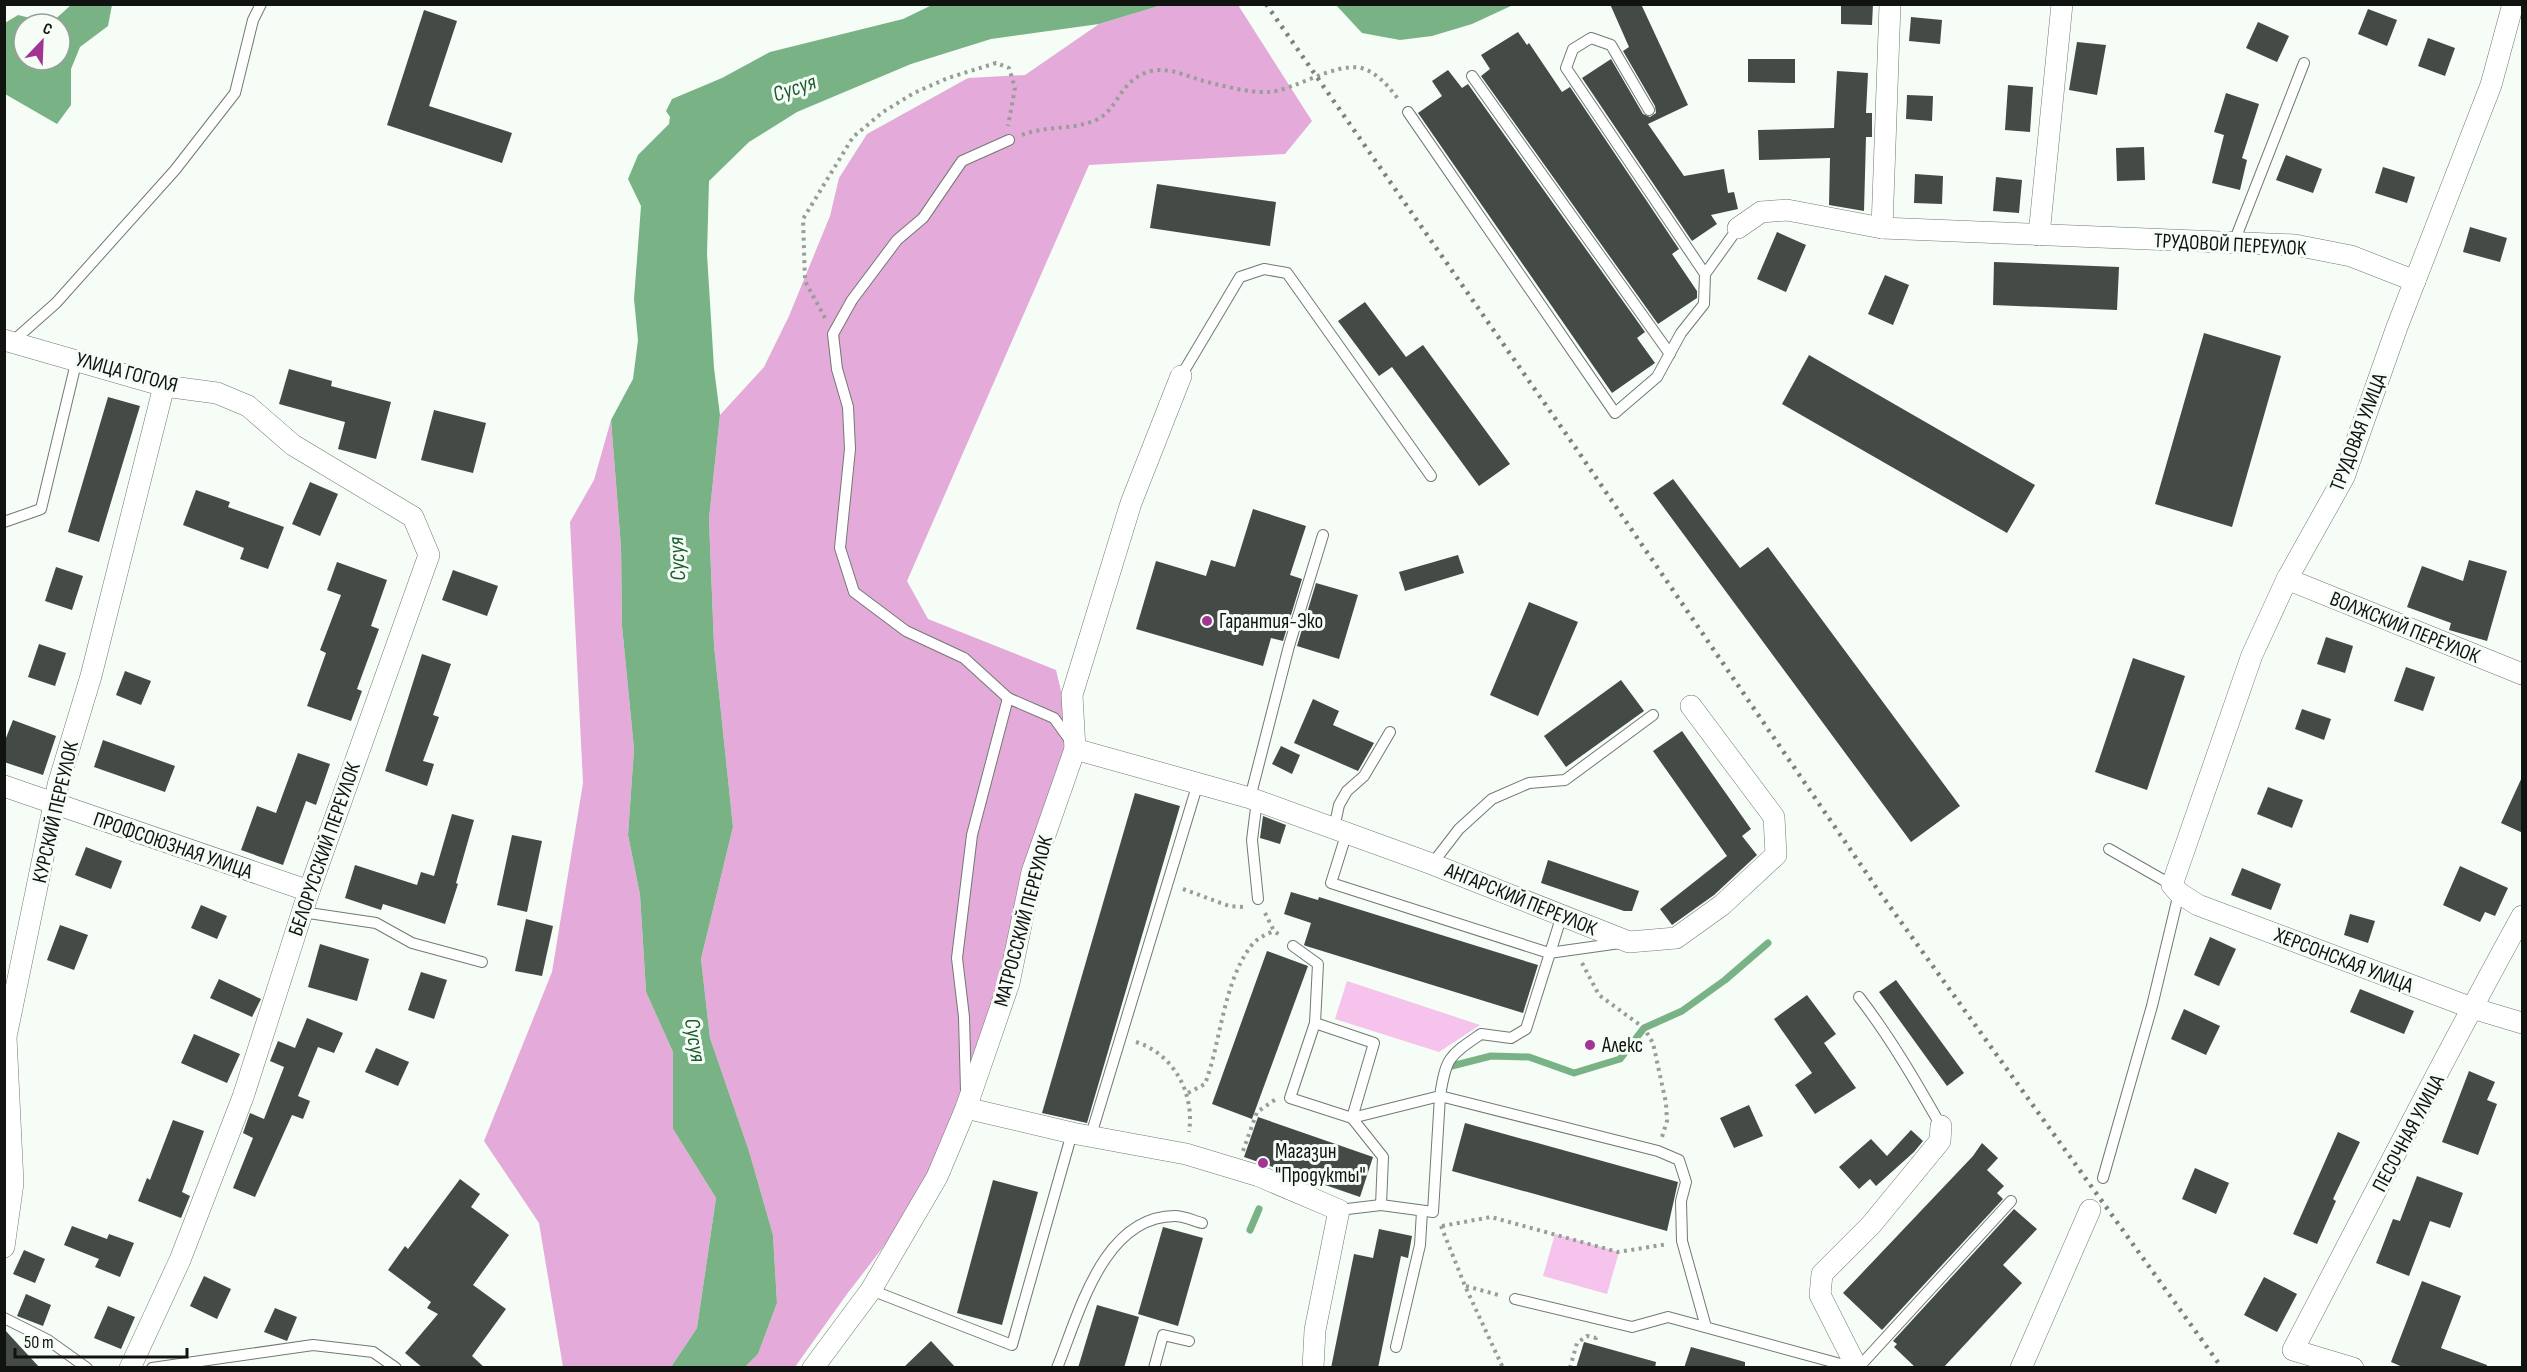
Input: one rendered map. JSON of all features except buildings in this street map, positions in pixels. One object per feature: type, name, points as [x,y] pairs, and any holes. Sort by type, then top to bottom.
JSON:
[{"type":"street","points":[[1882,228],[1890,4]]},
{"type":"street","points":[[2039,235],[2062,4]]},
{"type":"street","name":"ТРУДОВАЯ УЛИЦА","points":[[2176,889],[2252,655],[2287,579],[2344,477],[2415,281],[2491,85],[2512,4]]},
{"type":"street","name":"ТРУДОВОЙ ПЕРЕУЛОК","points":[[1738,228],[1761,212],[1787,210],[1882,228],[2295,245],[2340,254],[2415,281]]},
{"type":"street","name":"УЛИЦА ГОГОЛЯ","points":[[8,341],[78,359],[164,386],[217,393],[248,406]]},
{"type":"street","name":"МАТРОССКИЙ ПЕРЕУЛОК","points":[[813,1368],[871,1290],[937,1177],[966,1108],[1009,983],[1032,872],[1075,749],[1072,695],[1131,503],[1181,376]]},
{"type":"street","name":"КУРСКИЙ ПЕРЕУЛОК","points":[[4,1247],[14,1183],[6,1037],[58,785],[91,676],[164,386]]},
{"type":"street","name":"БЕЛОРУССКИЙ ПЕРЕУЛОК","points":[[130,1368],[141,1349],[180,1260],[243,1097],[309,891],[429,555],[413,517],[292,445],[248,406]]},
{"type":"street","name":"ВОЛЖСКИЙ ПЕРЕУЛОК","points":[[2287,579],[2523,674]]},
{"type":"street","name":"АНГАРСКИЙ ПЕРЕУЛОК","points":[[1075,749],[1254,799],[1432,864],[1629,942],[1676,938],[1722,905],[1776,855],[1774,818],[1691,706]]},
{"type":"street","name":"ПРОФСОЮЗНАЯ УЛИЦА","points":[[4,786],[309,891]]},
{"type":"street","name":"ХЕРСОНСКАЯ УЛИЦА","points":[[2176,889],[2198,905],[2472,1008],[2523,1023]]},
{"type":"street","name":"ПЕСОЧНАЯ УЛИЦА","points":[[2353,1368],[2293,1350],[2472,1008],[2523,916]]},
{"type":"street","points":[[966,1108],[1186,1155],[1237,1169],[1339,1210],[1315,1330],[1313,1368]]},
{"type":"street","points":[[1856,1368],[1820,1296],[1822,1274],[1871,1225],[1940,1141],[1941,1126]]},
{"type":"street","points":[[2021,1368],[2090,1210]]},
{"type":"lane","points":[[8,341],[56,303],[175,170],[235,93],[253,20],[261,4]]},
{"type":"lane","points":[[1648,110],[1611,45],[1591,38],[1573,49],[1566,68],[1705,274]]},
{"type":"lane","points":[[2234,242],[2304,63]]},
{"type":"lane","points":[[1472,75],[1670,354]]},
{"type":"lane","points":[[1408,112],[1615,413],[1657,377],[1681,333],[1704,304],[1705,274],[1738,228]]},
{"type":"lane","points":[[1009,140],[962,161],[923,218],[897,240],[852,300],[833,333],[837,369],[848,407],[850,449],[840,548],[854,592],[906,631],[964,658],[1008,698],[1054,718],[1075,749]]},
{"type":"lane","points":[[1181,376],[1240,277],[1264,270],[1287,273],[1431,476]]},
{"type":"lane","points":[[4,522],[41,509],[78,359]]},
{"type":"lane","points":[[1258,899],[1252,840],[1254,799],[1289,646],[1323,536]]},
{"type":"lane","points":[[966,1108],[964,1017],[957,958],[972,835],[1008,698]]},
{"type":"lane","points":[[1432,864],[1459,829],[1491,799],[1530,783],[1565,780],[1653,715]]},
{"type":"lane","points":[[1390,732],[1364,776],[1347,791],[1339,805],[1340,830],[1331,883],[1549,953],[1629,942]]},
{"type":"lane","points":[[871,1290],[1012,1345],[1081,1134],[1121,1037],[1198,783]]},
{"type":"lane","points":[[2103,1178],[2152,1006],[2176,889],[2109,849]]},
{"type":"lane","points":[[302,912],[376,923],[412,943],[482,962]]},
{"type":"lane","points":[[1396,1347],[1428,1212],[1444,1068],[1453,1053],[1481,1034],[1511,1038],[1526,1029],[1562,915]]},
{"type":"lane","points":[[1293,946],[1317,964],[1315,1023],[1290,1098],[1352,1118],[1440,1096],[1658,1151],[1679,1160],[1686,1182],[1681,1201],[1682,1241],[1706,1327]]},
{"type":"lane","points":[[1859,997],[1877,1020],[1941,1126]]},
{"type":"lane","points":[[1315,1023],[1374,1043],[1352,1118]]},
{"type":"lane","points":[[1352,1118],[1383,1157],[1381,1205]]},
{"type":"lane","points":[[1515,1299],[1632,1327],[1668,1317],[1856,1368],[2011,1201]]},
{"type":"lane","points":[[1339,1210],[1381,1205],[1428,1212]]},
{"type":"lane","points":[[1057,1368],[1096,1272],[1118,1242],[1141,1225],[1160,1218],[1177,1216],[1202,1223]]},
{"type":"lane","points":[[4,1318],[48,1340],[87,1368]]},
{"type":"lane","points":[[1154,1368],[1163,1335],[1189,1341]]},
{"type":"lane","points":[[152,1368],[313,1346],[373,1352],[396,1368]]},
{"type":"path","points":[[833,333],[805,281],[803,219],[853,137],[883,112],[915,93],[948,78],[996,63],[1009,68],[1015,88],[1008,129],[1009,140],[1034,130],[1068,127],[1099,119],[1131,79],[1153,70],[1175,72],[1202,80],[1268,92],[1290,87],[1316,76],[1359,67],[1376,75],[1408,112]]},
{"type":"path","points":[[1168,884],[1229,906],[1245,907],[1258,899],[1274,931],[1293,946]]},
{"type":"path","points":[[1188,1094],[1204,1084],[1234,980],[1251,946],[1261,937],[1274,931]]},
{"type":"path","points":[[1583,948],[1582,962],[1599,995],[1644,1028],[1653,1043],[1666,1103],[1667,1121],[1658,1151]]},
{"type":"path","points":[[1121,1037],[1148,1046],[1162,1056],[1174,1069],[1188,1094],[1191,1117],[1186,1155]]},
{"type":"path","points":[[1237,1169],[1257,1112],[1276,1099],[1290,1098]]},
{"type":"path","points":[[1428,1212],[1441,1226],[1465,1286],[1503,1368]]},
{"type":"path","points":[[1441,1226],[1491,1217],[1618,1252],[1682,1241]]},
{"type":"path","points":[[1465,1286],[1515,1299]]},
{"type":"path","points":[[1570,1368],[1577,1343],[1587,1336],[1596,1338],[1602,1320]]},
{"type":"shaded area","points":[[1162,5],[1238,5],[1312,121],[1285,154],[1089,165],[907,581],[928,619],[1056,670],[1075,749],[1009,983],[937,1177],[847,1294],[795,1367],[745,1367],[758,1354],[777,1303],[773,1235],[749,1151],[710,1038],[701,959],[733,827],[714,645],[709,519],[720,415],[764,367],[789,316],[830,216],[839,178],[867,134],[968,78],[1025,75],[1099,24]]},
{"type":"shaded area","points":[[611,420],[621,547],[622,626],[634,749],[628,835],[640,895],[646,992],[673,1052],[673,1129],[716,1198],[697,1328],[671,1367],[563,1367],[539,1223],[484,1141],[552,972],[583,783],[570,522],[594,480]]},
{"type":"shaded area","points":[[1347,981],[1480,1025],[1439,1052],[1335,1019]]},
{"type":"shaded area","points":[[1555,1234],[1619,1252],[1607,1294],[1543,1276]]},
{"type":"water","points":[[71,5],[112,5],[108,26],[80,47],[72,67],[72,12],[63,12]]},
{"type":"water","name":"Сусуя","points":[[932,5],[1162,5],[1099,24],[991,39],[911,64],[797,112],[749,142],[709,181],[707,254],[714,368],[720,415],[709,519],[714,645],[733,827],[701,959],[710,1038],[749,1151],[773,1235],[777,1303],[758,1354],[745,1367],[671,1367],[697,1328],[716,1198],[673,1129],[673,1052],[646,992],[640,895],[628,835],[634,749],[622,626],[621,547],[611,420],[633,379],[638,340],[634,299],[641,206],[628,179],[638,155],[669,124],[670,117],[666,111],[672,99],[722,78],[770,52],[903,19]]},
{"type":"water","points":[[1336,5],[1513,5],[1472,24],[1432,36],[1400,40],[1362,33]]},
{"type":"water","points":[[12,19],[12,72],[71,72],[71,105],[57,124],[5,94],[5,23]]},
{"type":"waterway","points":[[1444,1068],[1491,1056],[1529,1057],[1574,1073],[1620,1059],[1644,1028],[1682,1011],[1725,980],[1768,943]]},
{"type":"waterway","points":[[1250,1230],[1259,1209]]},
{"type":"railway","points":[[1266,4],[1573,444],[1878,890],[2222,1368]]},
{"type":"place","name":"Гарантия-Эко","points":[[1207,621]]},
{"type":"place","name":"Алекс","points":[[1590,1045]]},
{"type":"place","name":"Магазин \"Продукты\"","points":[[1263,1163]]}]
